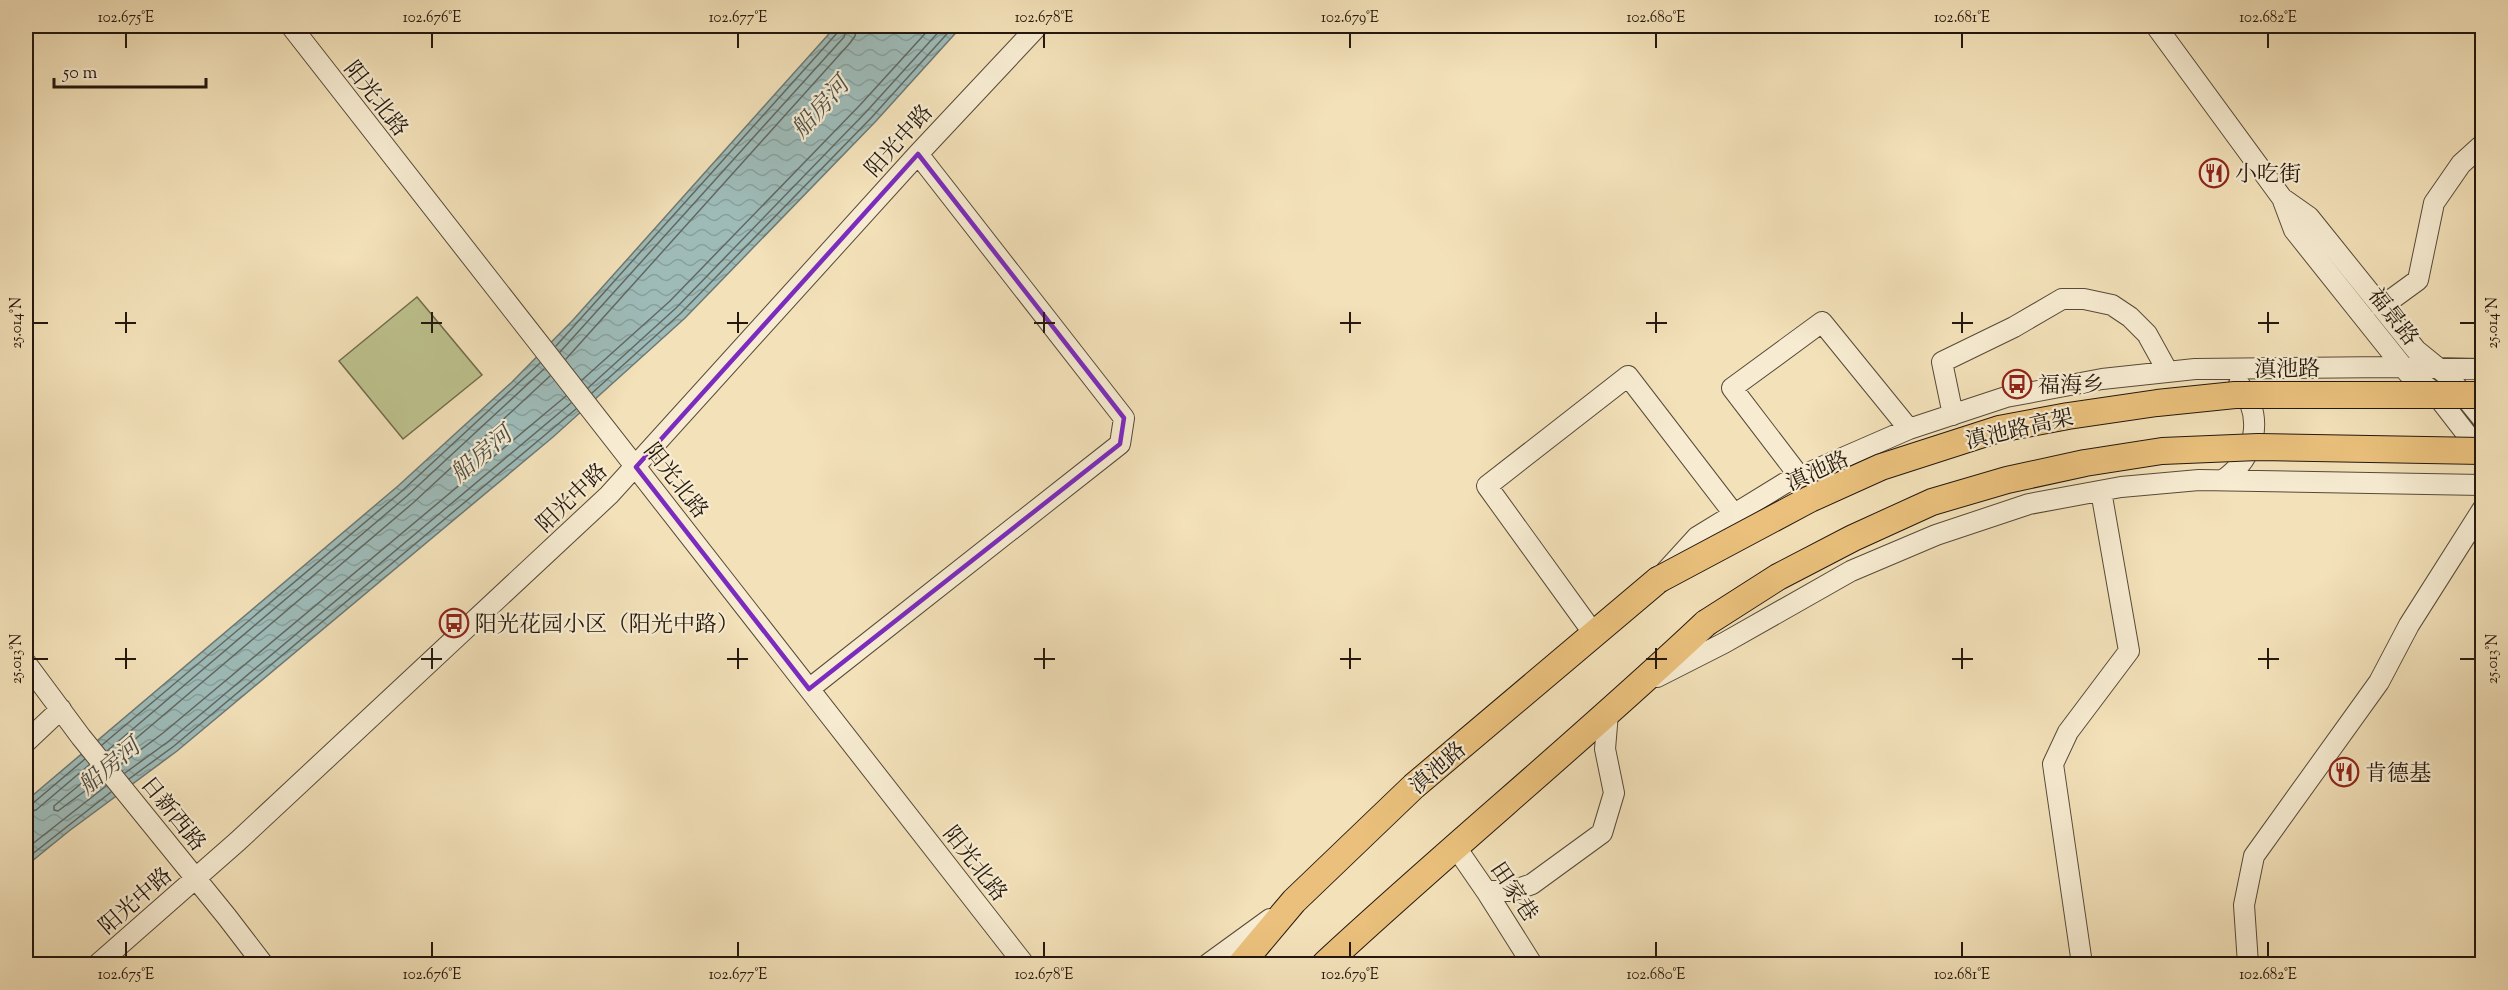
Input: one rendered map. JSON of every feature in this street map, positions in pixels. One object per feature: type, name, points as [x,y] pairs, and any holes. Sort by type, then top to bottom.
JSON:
[{"type":"main road","name":"滇池路高架","points":[[1658,580],[1789,510],[1871,472],[1999,429],[2079,414],[2235,395],[2482,395]]},
{"type":"main road","points":[[1325,964],[1455,846],[1641,684],[1706,623],[1778,577],[1853,538],[1932,502],[2018,477],[2085,463],[2162,451],[2258,447],[2482,452]]},
{"type":"main road","name":"滇池路","points":[[1241,964],[1294,901],[1414,786],[1658,580]]},
{"type":"street","name":"阳光北路","points":[[291,26],[1024,964]]},
{"type":"street","name":"阳光中路","points":[[98,964],[307,777],[636,467],[918,154],[1038,26]]},
{"type":"street","name":"福景路","points":[[2156,26],[2282,198],[2294,230],[2403,367],[2434,392],[2482,452]]},
{"type":"street","points":[[2381,308],[2418,280],[2434,203],[2461,164],[2482,145]]},
{"type":"street","points":[[809,689],[1120,444],[1124,418],[918,154]]},
{"type":"street","name":"福景路","points":[[2282,198],[2309,218],[2416,350],[2448,376],[2482,418]]},
{"type":"street","points":[[1953,415],[1942,362],[2014,327],[2062,299],[2084,299],[2112,305],[2130,316],[2147,334],[2168,372]]},
{"type":"street","points":[[1800,477],[1732,388],[1822,322],[1909,429]]},
{"type":"street","name":"滇池路","points":[[1658,580],[1697,537],[1785,483],[1909,429],[2018,394],[2102,379],[2219,369],[2403,367],[2482,369]]},
{"type":"street","points":[[2219,369],[2229,375],[2246,393],[2251,404],[2255,428],[2249,453],[2233,473],[2223,480]]},
{"type":"street","points":[[1594,634],[1487,486],[1628,376],[1734,514]]},
{"type":"street","points":[[1641,684],[1724,643],[1851,571],[1936,535],[2029,504],[2101,491],[2177,482],[2223,480],[2482,485]]},
{"type":"street","points":[[2082,964],[2053,764],[2068,732],[2129,651],[2101,491]]},
{"type":"street","points":[[2248,964],[2244,905],[2254,856],[2379,682],[2409,625],[2482,510]]},
{"type":"street","name":"日新西路","points":[[26,663],[81,737],[263,964]]},
{"type":"street","points":[[26,741],[61,709]]},
{"type":"street","points":[[1486,891],[1512,891],[1532,884],[1602,832],[1614,793],[1605,749],[1608,713]]},
{"type":"street","name":"田家巷","points":[[1455,846],[1532,964]]},
{"type":"street","name":"滇池路","points":[[1208,964],[1294,901]]},
{"type":"street","points":[[1340,964],[1381,912]]},
{"type":"highlighted area","points":[[918,154],[1124,418],[1120,444],[809,689],[636,467]]},
{"type":"green space","points":[[417,297],[482,375],[403,439],[339,361]]},
{"type":"water","name":"船房河","points":[[836,26],[962,26],[876,121],[685,318],[553,437],[177,751],[26,866],[26,801],[398,486],[512,382],[573,320]]},
{"type":"place","name":"小吃街","points":[[2214,173]]},
{"type":"place","name":"福海乡","points":[[2017,384]]},
{"type":"place","name":"阳光花园小区（阳光中路）","points":[[454,623]]},
{"type":"place","name":"肯德基","points":[[2344,772]]}]
